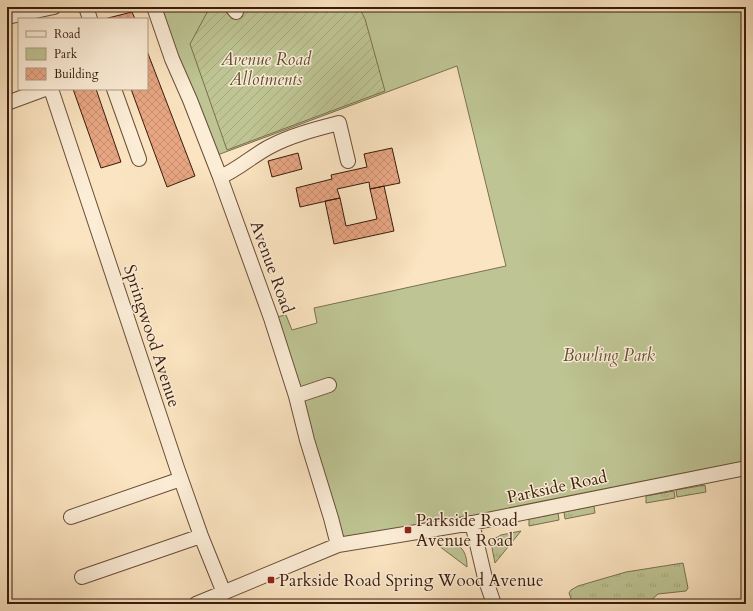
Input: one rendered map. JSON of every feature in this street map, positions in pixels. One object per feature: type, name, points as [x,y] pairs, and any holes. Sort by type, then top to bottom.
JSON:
[{"type":"street","points":[[7,16],[27,16],[54,7]]},
{"type":"street","points":[[86,7],[90,18]]},
{"type":"street","name":"Avenue Road","points":[[154,7],[172,59],[190,100],[220,177],[271,318],[296,396],[307,440],[332,518],[338,545]]},
{"type":"street","points":[[7,103],[43,90]]},
{"type":"street","name":"Springwood Avenue","points":[[51,90],[181,479],[201,536],[224,592]]},
{"type":"street","points":[[114,90],[139,159]]},
{"type":"street","points":[[220,177],[238,168],[270,146],[293,136],[339,123],[348,161]]},
{"type":"street","points":[[296,396],[329,385]]},
{"type":"street","name":"Parkside Road","points":[[196,604],[338,545],[472,523],[746,468]]},
{"type":"street","points":[[71,518],[181,479]]},
{"type":"street","points":[[472,523],[484,578],[494,604]]},
{"type":"street","points":[[82,577],[201,536]]},
{"type":"green space","name":"Bowling Park","points":[[154,7],[746,7],[746,468],[338,545],[271,318],[286,315],[292,330],[317,323],[314,308],[506,266],[457,66],[212,157]]},
{"type":"green space","name":"Avenue Road Allotments","points":[[210,7],[359,7],[365,19],[385,91],[227,150],[190,44]]},
{"type":"green space","points":[[705,485],[706,492],[677,497],[676,490]]},
{"type":"green space","points":[[674,491],[675,498],[646,503],[646,496]]},
{"type":"green space","points":[[594,506],[595,513],[565,519],[564,512]]},
{"type":"green space","points":[[558,513],[559,520],[529,526],[529,519]]},
{"type":"green space","points":[[521,531],[495,563],[492,548],[494,539],[501,535]]},
{"type":"green space","points":[[452,543],[459,546],[464,552],[467,567],[439,546]]},
{"type":"green space","points":[[683,563],[688,588],[686,591],[658,594],[649,602],[649,604],[573,604],[569,593],[578,586],[626,572]]},
{"type":"building","points":[[132,12],[135,18],[108,18]]},
{"type":"building","points":[[148,54],[195,176],[167,187],[131,90],[148,90]]},
{"type":"building","points":[[73,90],[96,90],[121,162],[101,168]]},
{"type":"building","points":[[392,148],[400,183],[370,189],[369,182],[337,189],[340,198],[300,207],[296,188],[332,179],[331,175],[367,167],[364,154]]},
{"type":"building","points":[[298,153],[302,169],[272,177],[268,161]]},
{"type":"building","points":[[384,186],[394,231],[334,244],[325,201],[340,198],[346,226],[377,219],[370,189]]},
{"type":"place","name":"Parkside Road Avenue Road","points":[[408,530]]},
{"type":"place","name":"Parkside Road Spring Wood Avenue","points":[[271,580]]}]
